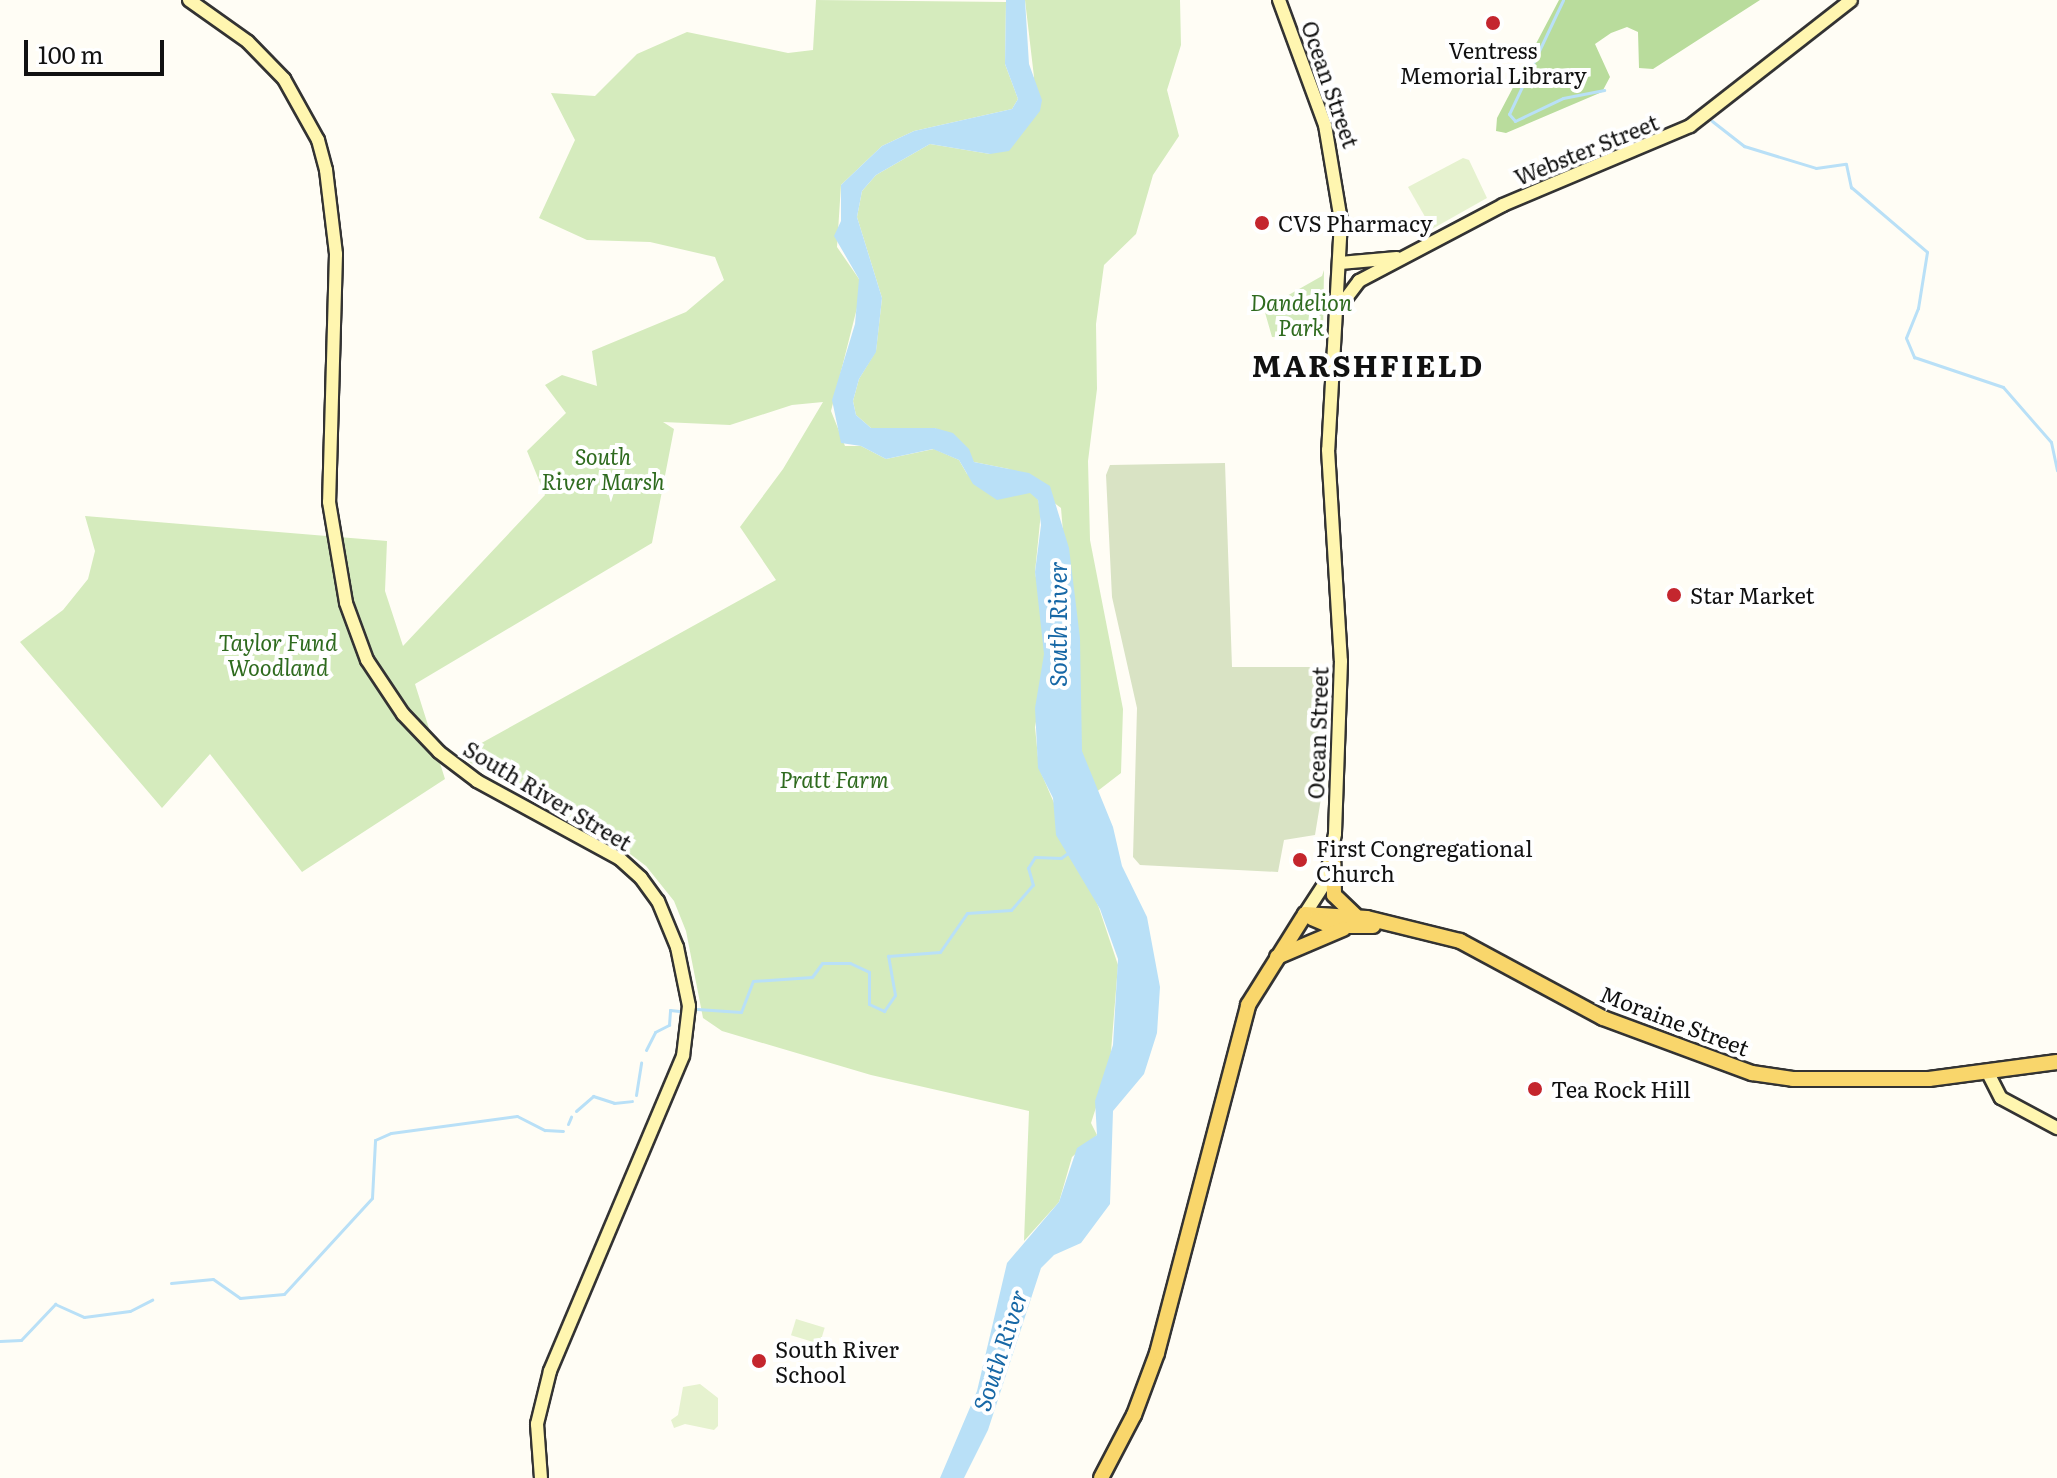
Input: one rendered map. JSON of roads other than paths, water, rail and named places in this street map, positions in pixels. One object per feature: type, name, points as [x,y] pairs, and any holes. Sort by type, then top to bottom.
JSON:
[{"type":"main road","points":[[1333,850],[1334,895],[1342,908],[1367,918]]},
{"type":"main road","name":"Moraine Street","points":[[1305,914],[1367,918],[1460,941],[1603,1018],[1752,1073],[1881,1080],[2057,1062]]},
{"type":"main road","name":"Moraine Street","points":[[1305,914],[1347,928],[1392,924]]},
{"type":"main road","name":"Ocean Street","points":[[1101,1478],[1151,1373],[1243,1022],[1273,960],[1305,914]]},
{"type":"main road","points":[[1273,960],[1347,928]]},
{"type":"street","name":"South River Street","points":[[189,0],[248,42],[284,79],[318,140],[326,170],[336,254],[329,502],[346,603],[367,660],[403,714],[439,752],[496,792],[620,859],[641,878],[658,901],[677,947],[689,1006],[683,1056],[555,1358],[537,1424],[541,1478]]},
{"type":"street","name":"Ocean Street","points":[[1279,0],[1332,152],[1339,195],[1338,313],[1328,450],[1341,661],[1333,850],[1325,883],[1305,914]]},
{"type":"street","name":"Webster Street","points":[[1338,313],[1352,288],[1401,257],[1514,200],[1637,153],[1690,126],[1851,0]]},
{"type":"street","name":"Webster Street","points":[[1340,263],[1401,257]]},
{"type":"street","points":[[1340,263],[1379,271]]},
{"type":"street","points":[[1987,1071],[2001,1098],[2057,1128]]},
{"type":"water","name":"South River","points":[[1006,0],[1025,0],[1029,64],[1042,100],[1040,111],[1009,151],[990,154],[930,144],[876,175],[862,191],[857,217],[882,298],[876,352],[859,379],[853,401],[856,415],[871,428],[935,428],[953,433],[969,449],[974,462],[1029,473],[1050,486],[1069,548],[1080,638],[1082,751],[1113,827],[1122,866],[1147,917],[1160,987],[1157,1033],[1144,1074],[1113,1111],[1110,1204],[1081,1243],[1054,1255],[1041,1268],[988,1430],[964,1478],[940,1478],[977,1391],[1007,1263],[1059,1202],[1077,1148],[1097,1135],[1095,1101],[1113,1045],[1118,959],[1100,909],[1056,835],[1053,798],[1038,768],[1035,708],[1044,654],[1035,572],[1041,525],[1038,500],[1030,493],[997,500],[973,484],[959,460],[933,449],[886,459],[861,446],[841,443],[832,400],[855,324],[859,279],[834,236],[841,221],[841,185],[882,146],[914,131],[1012,109],[1018,99],[1005,64]]},
{"type":"waterway","points":[[1563,0],[1509,114],[1515,121],[1563,98],[1604,90]]},
{"type":"waterway","points":[[1712,121],[1744,146],[1816,168],[1846,164],[1851,187],[1927,252],[1918,308],[1906,338],[1914,357],[2003,387],[2051,442],[2057,470]]},
{"type":"waterway","points":[[697,1009],[741,1012],[753,981],[812,977],[822,963],[850,963],[869,972],[869,1004],[884,1011],[895,995],[888,956],[940,952],[967,913],[1011,910],[1033,885],[1028,868],[1035,857],[1061,858],[1069,852]]},
{"type":"waterway","points":[[646,1050],[655,1032],[669,1025],[670,1010],[679,1011]]},
{"type":"waterway","points":[[636,1095],[641,1062]]},
{"type":"waterway","points":[[576,1111],[593,1096],[614,1103],[632,1101]]},
{"type":"waterway","points":[[171,1283],[213,1279],[240,1298],[284,1294],[372,1198],[375,1140],[391,1133],[517,1116],[545,1130],[563,1131]]},
{"type":"waterway","points":[[568,1124],[571,1117]]},
{"type":"waterway","points":[[0,1341],[21,1340],[55,1304],[84,1317],[130,1311],[152,1300]]},
{"type":"place","name":"Ventress Memorial Library","points":[[1493,23]]},
{"type":"place","name":"CVS Pharmacy","points":[[1262,223]]},
{"type":"place","name":"Star Market","points":[[1674,595]]},
{"type":"place","name":"First Congregational Church","points":[[1300,860]]},
{"type":"place","name":"Tea Rock Hill","points":[[1535,1089]]},
{"type":"place","name":"South River School","points":[[759,1361]]},
{"type":"district","name":"MARSHFIELD","points":[[1368,364]]},
{"type":"park label","name":"Dandelion Park","points":[[1301,314]]},
{"type":"park label","name":"South River Marsh","points":[[603,468]]},
{"type":"park label","name":"Taylor Fund Woodland","points":[[278,654]]},
{"type":"park label","name":"Pratt Farm","points":[[834,779]]}]
